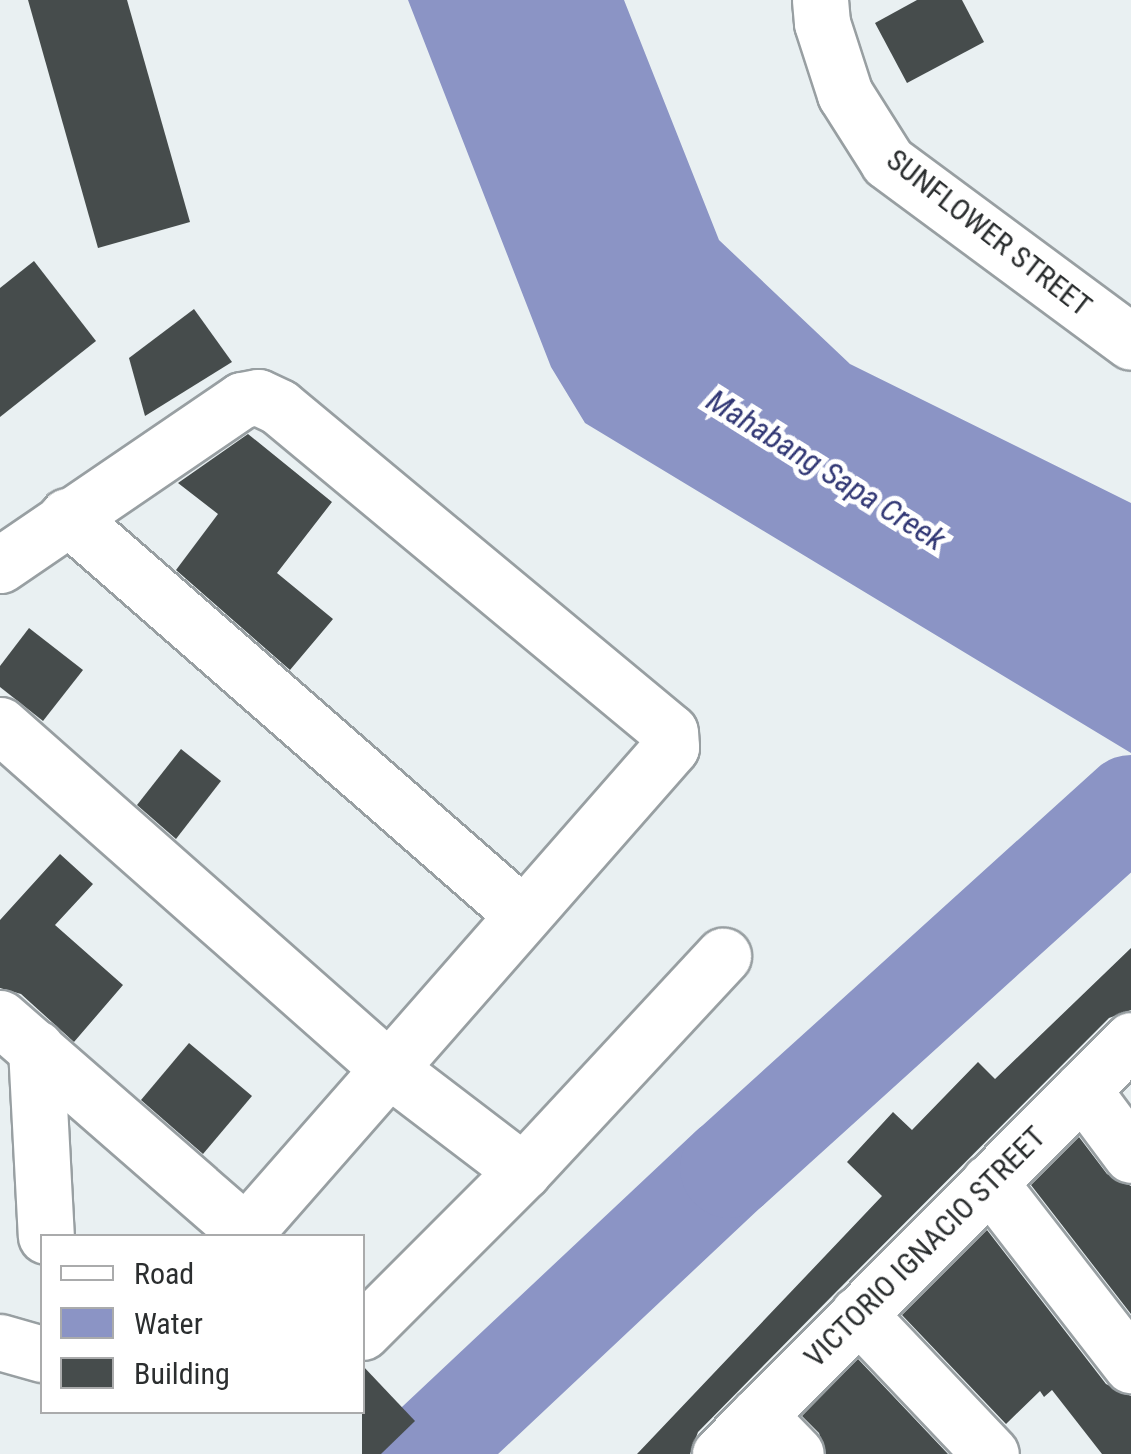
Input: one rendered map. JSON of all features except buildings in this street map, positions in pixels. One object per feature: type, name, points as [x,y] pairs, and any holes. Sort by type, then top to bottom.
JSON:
[{"type":"street","name":"SUNFLOWER STREET","points":[[820,0],[822,23],[845,94],[888,162],[1131,342]]},
{"type":"street","points":[[0,566],[67,516],[242,400],[258,397],[279,407],[670,732],[671,747],[244,1234],[18,1033]]},
{"type":"street","points":[[67,516],[522,914]]},
{"type":"street","points":[[0,726],[388,1068],[523,1171]]},
{"type":"street","points":[[365,1329],[523,1171],[723,956]]},
{"type":"street","points":[[18,1033],[46,1234]]},
{"type":"street","name":"VICTORIO IGNACIO STREET","points":[[720,1454],[1131,1040]]},
{"type":"street","points":[[1082,1088],[1131,1155]]},
{"type":"street","points":[[989,1182],[1131,1365]]},
{"type":"street","points":[[858,1314],[991,1454]]},
{"type":"street","points":[[0,1342],[40,1353]]},
{"type":"street","points":[[758,1415],[796,1454]]},
{"type":"water","name":"Mahabang Sapa Creek","points":[[408,0],[624,0],[719,240],[850,364],[1131,503],[1131,753],[585,423],[551,367]]},
{"type":"waterway","points":[[425,1454],[730,1168],[1131,805]]}]
